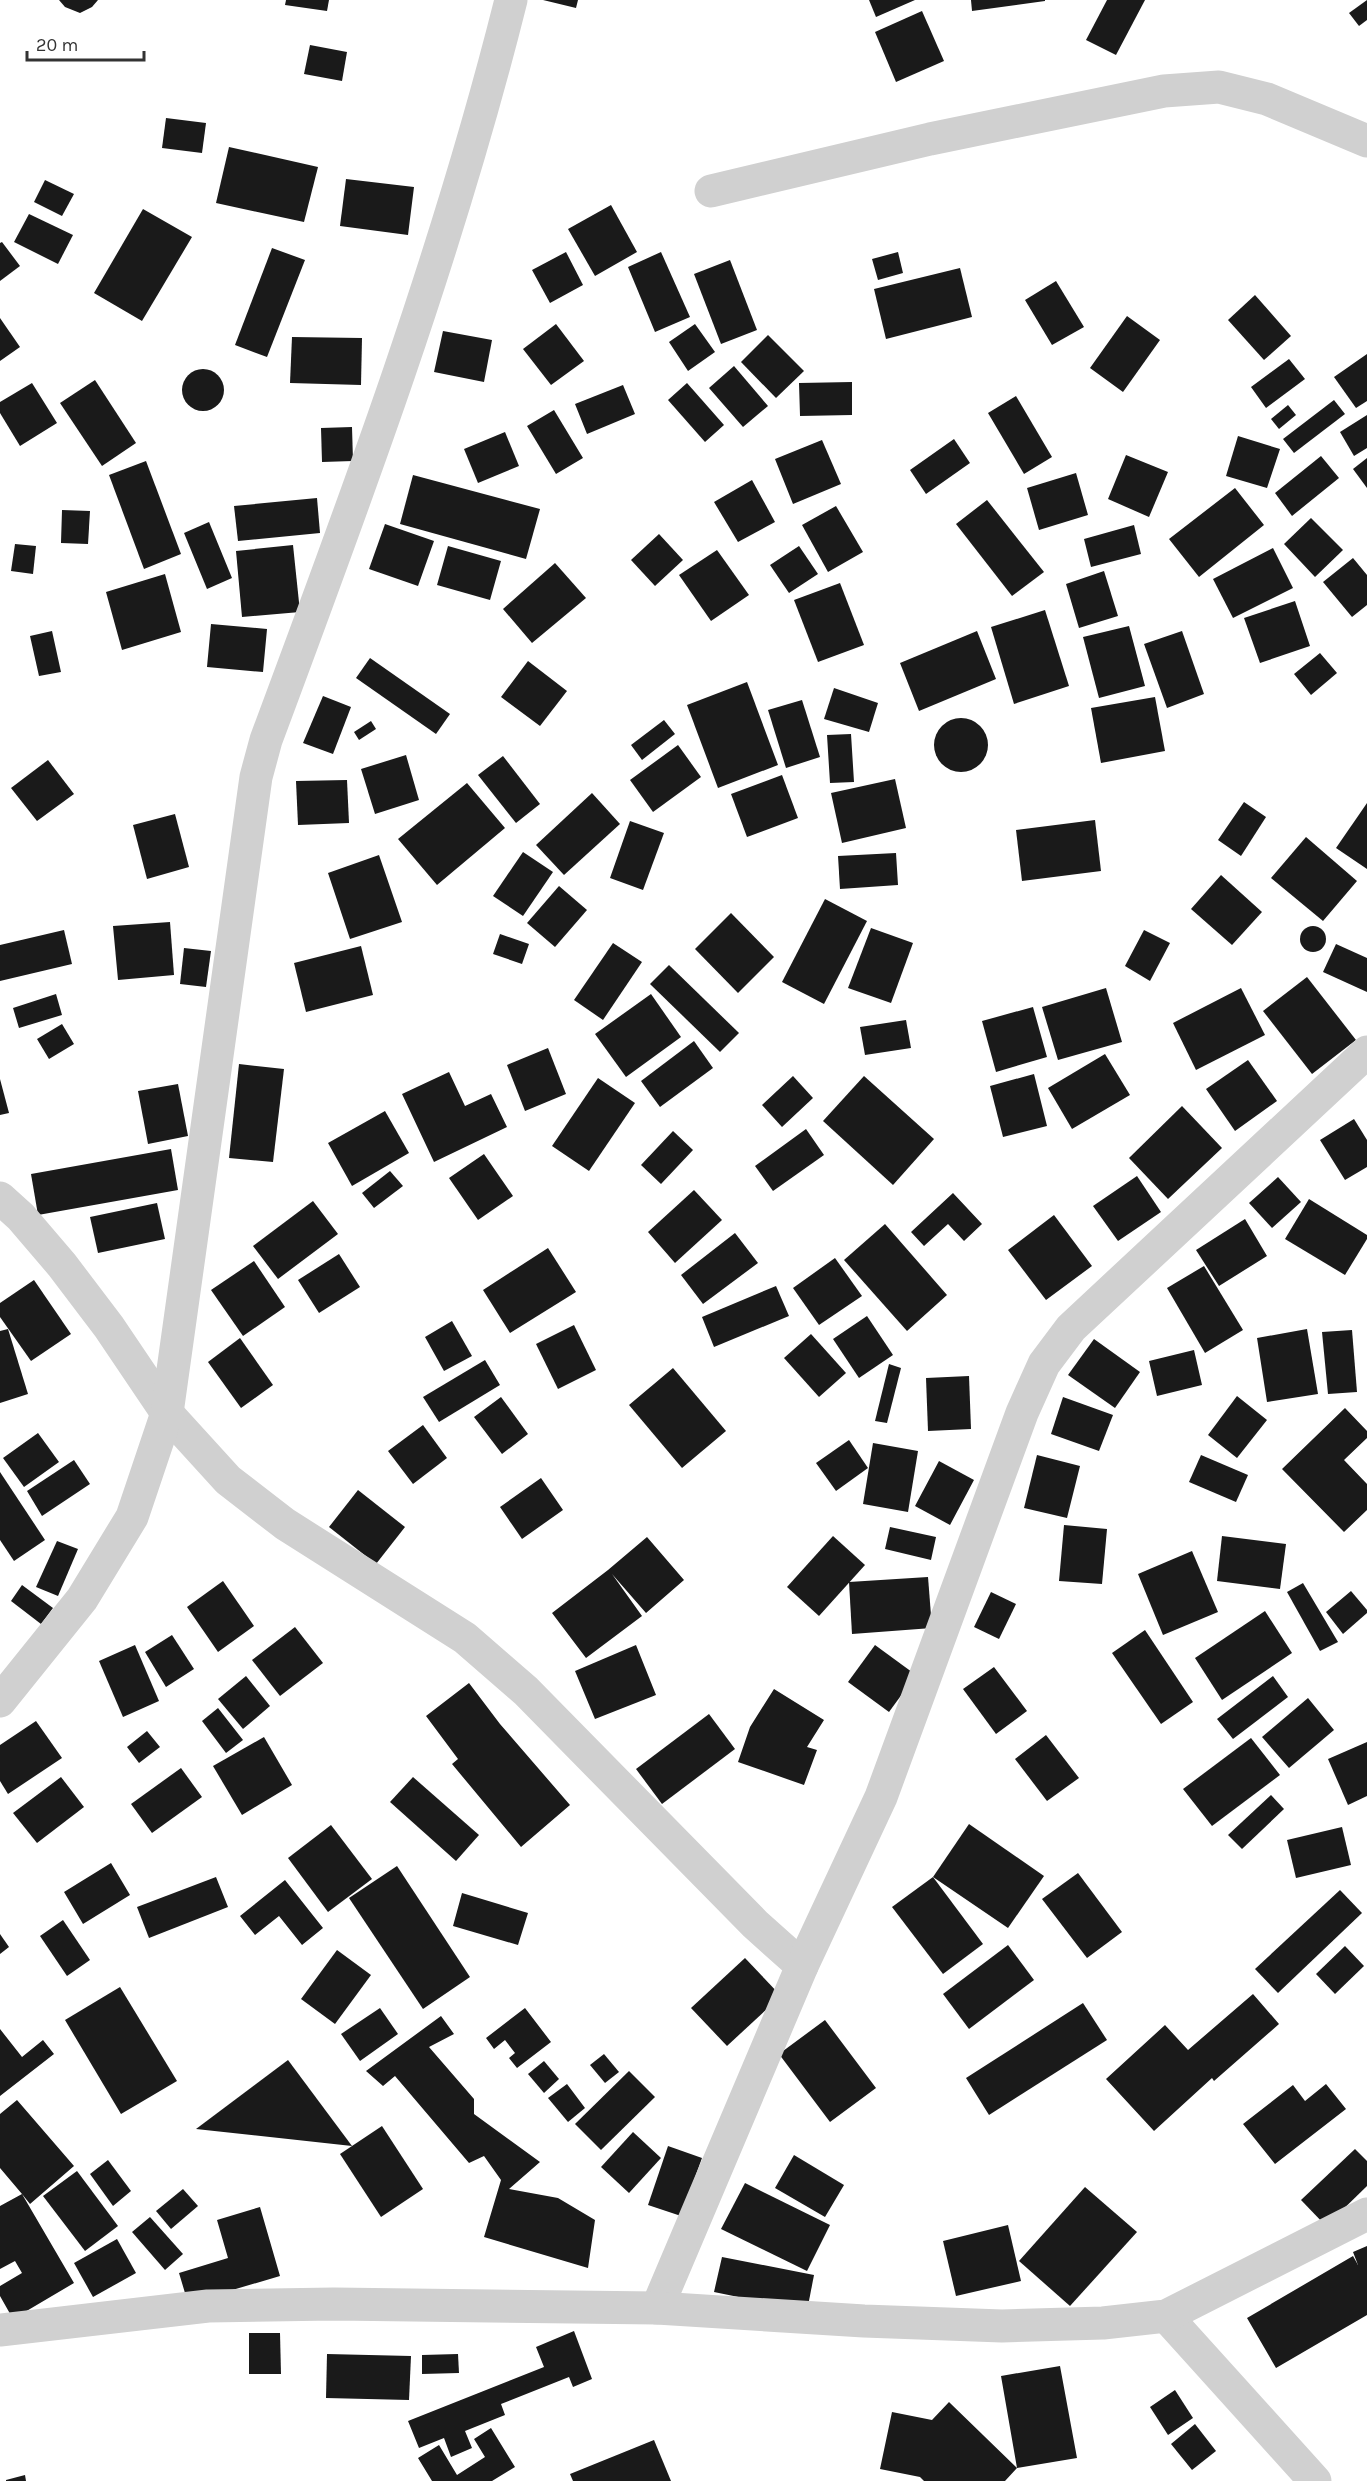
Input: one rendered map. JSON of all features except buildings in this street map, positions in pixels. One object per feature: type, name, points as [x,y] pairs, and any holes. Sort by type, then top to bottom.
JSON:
[{"type":"street","points":[[0,1701],[82,1599],[132,1517],[167,1413],[256,777],[267,740],[360,486],[452,213],[489,87],[511,0]]},
{"type":"street","points":[[711,191],[930,139],[1164,91],[1219,87],[1267,99],[1367,141]]},
{"type":"street","points":[[657,2308],[802,1966],[881,1797],[1022,1413],[1044,1364],[1071,1328],[1367,1052]]},
{"type":"street","points":[[0,1198],[21,1216],[69,1274],[116,1336],[167,1413],[228,1480],[285,1524],[465,1638],[526,1691],[755,1924],[802,1966]]},
{"type":"street","points":[[0,2330],[208,2306],[334,2304],[657,2308],[864,2321],[1002,2326],[1103,2324],[1166,2316],[1367,2214]]},
{"type":"street","points":[[1166,2316],[1315,2481]]}]
